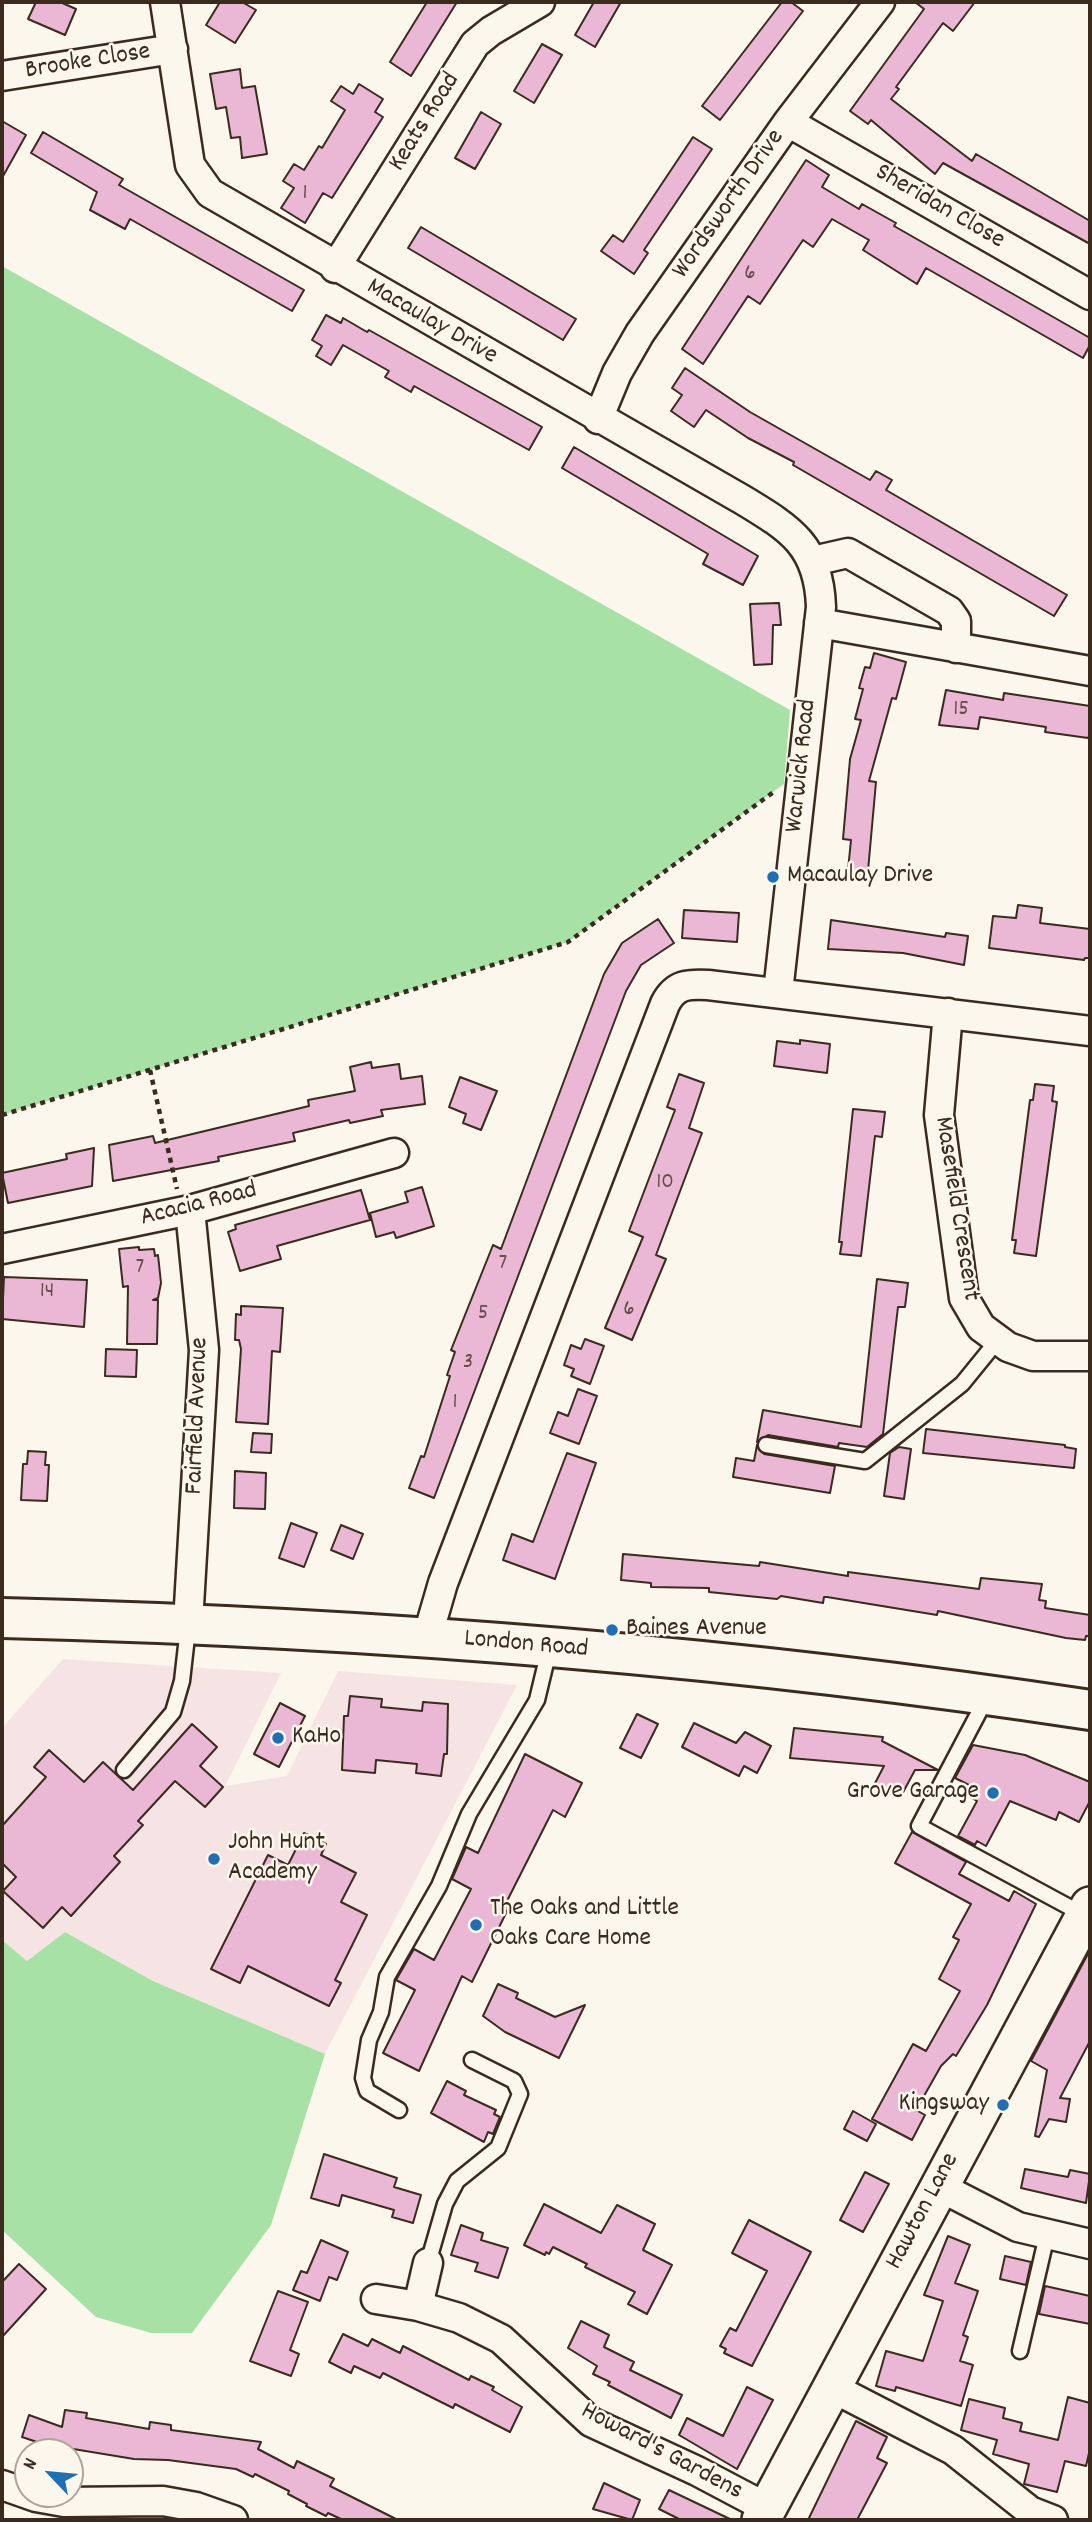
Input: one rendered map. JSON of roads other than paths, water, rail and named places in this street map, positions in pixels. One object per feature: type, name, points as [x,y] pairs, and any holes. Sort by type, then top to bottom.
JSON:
[{"type":"main road","name":"London Road","points":[[2,1618],[188,1623],[549,1648],[830,1674],[1090,1710]]},
{"type":"street","name":"Macaulay Drive","points":[[167,2],[187,148],[198,180],[210,193],[335,268],[783,524],[800,541],[813,561],[820,582],[819,623]]},
{"type":"street","name":"Keats Road","points":[[335,268],[475,44],[491,31],[540,2]]},
{"type":"street","name":"Wordsworth Drive","points":[[598,419],[617,373],[635,342],[788,122],[880,2]]},
{"type":"street","name":"Brooke Close","points":[[2,76],[173,49]]},
{"type":"street","name":"Sheridan Close","points":[[788,122],[1090,295]]},
{"type":"street","points":[[813,561],[848,553],[949,611],[956,621],[956,648]]},
{"type":"street","points":[[819,623],[1090,670]]},
{"type":"street","name":"Warwick Road","points":[[778,992],[819,623]]},
{"type":"street","points":[[427,1638],[443,1583],[665,1004],[674,989],[683,985],[708,985],[778,992],[1090,1031]]},
{"type":"street","name":"Masefield Crescent","points":[[948,1013],[939,1115],[964,1298],[971,1313],[998,1341],[1033,1356],[1090,1356]]},
{"type":"street","name":"Acacia Road","points":[[2,1249],[186,1211],[394,1153]]},
{"type":"street","name":"Fairfield Avenue","points":[[186,1211],[204,1350],[188,1623]]},
{"type":"street","name":"Hawton Lane","points":[[764,2514],[1088,1911]]},
{"type":"street","points":[[938,2186],[1017,2227],[1090,2244]]},
{"type":"street","points":[[418,2306],[428,2263]]},
{"type":"street","name":"Howard's Gardens","points":[[376,2299],[418,2306],[459,2318],[501,2339],[591,2422],[697,2471],[764,2514]]},
{"type":"street","points":[[831,2387],[953,2450],[1030,2511],[1052,2520]]},
{"type":"street","points":[[2,2485],[64,2511],[163,2501],[196,2507],[233,2520]]},
{"type":"lane","points":[[766,1445],[866,1461],[962,1384],[998,1341]]},
{"type":"lane","points":[[124,1770],[173,1712],[182,1681],[188,1623]]},
{"type":"lane","points":[[399,2110],[367,2091],[363,2078],[369,2040],[381,2012],[387,1977],[439,1886],[469,1814],[537,1700],[549,1648]]},
{"type":"lane","points":[[989,1694],[919,1826],[1088,1911]]},
{"type":"lane","points":[[428,2263],[445,2204],[457,2182],[498,2148],[520,2094],[514,2081],[472,2060]]},
{"type":"lane","points":[[1020,2351],[1047,2235]]},
{"type":"place","name":"Macaulay Drive","points":[[773,877]]},
{"type":"place","name":"Baines Avenue","points":[[612,1630]]},
{"type":"place","name":"KaHo","points":[[278,1738]]},
{"type":"place","name":"Grove Garage","points":[[993,1793]]},
{"type":"place","name":"John Hunt Academy","points":[[214,1859]]},
{"type":"place","name":"The Oaks and Little Oaks Care Home","points":[[476,1925]]},
{"type":"place","name":"Kingsway","points":[[1003,2105]]}]
